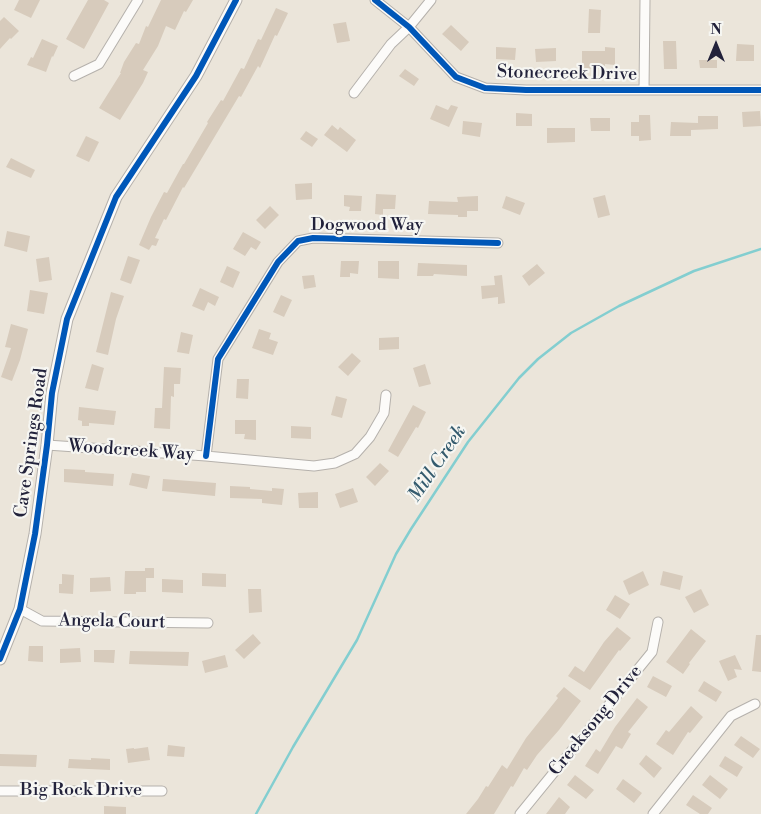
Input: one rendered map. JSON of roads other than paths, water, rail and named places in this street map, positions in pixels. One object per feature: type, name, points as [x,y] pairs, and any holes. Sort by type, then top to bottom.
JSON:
[{"type":"street","points":[[74,76],[99,64],[138,0]]},
{"type":"street","name":"Cave Springs Road","points":[[0,658],[20,609],[35,534],[52,393],[67,319],[116,197],[196,76],[236,0]]},
{"type":"street","name":"Stonecreek Drive","points":[[375,0],[409,27],[456,77],[485,88],[526,90],[761,90]]},
{"type":"street","points":[[354,94],[391,44],[409,27],[431,0]]},
{"type":"street","points":[[644,90],[645,0]]},
{"type":"street","name":"Dogwood Way","points":[[206,456],[218,359],[278,262],[298,241],[312,238],[498,243]]},
{"type":"street","name":"Woodcreek Way","points":[[47,445],[206,456],[314,466],[336,463],[355,454],[370,437],[384,413],[386,395]]},
{"type":"street","name":"Angela Court","points":[[20,609],[42,621],[208,623]]},
{"type":"street","name":"Creeksong Drive","points":[[520,814],[652,652],[658,622]]},
{"type":"street","points":[[653,814],[731,716],[756,704]]},
{"type":"street","name":"Big Rock Drive","points":[[0,791],[162,791]]},
{"type":"waterway","name":"Mill Creek","points":[[256,814],[293,747],[357,640],[396,554],[411,529],[468,442],[519,378],[538,359],[571,333],[619,306],[694,271],[761,249]]}]
